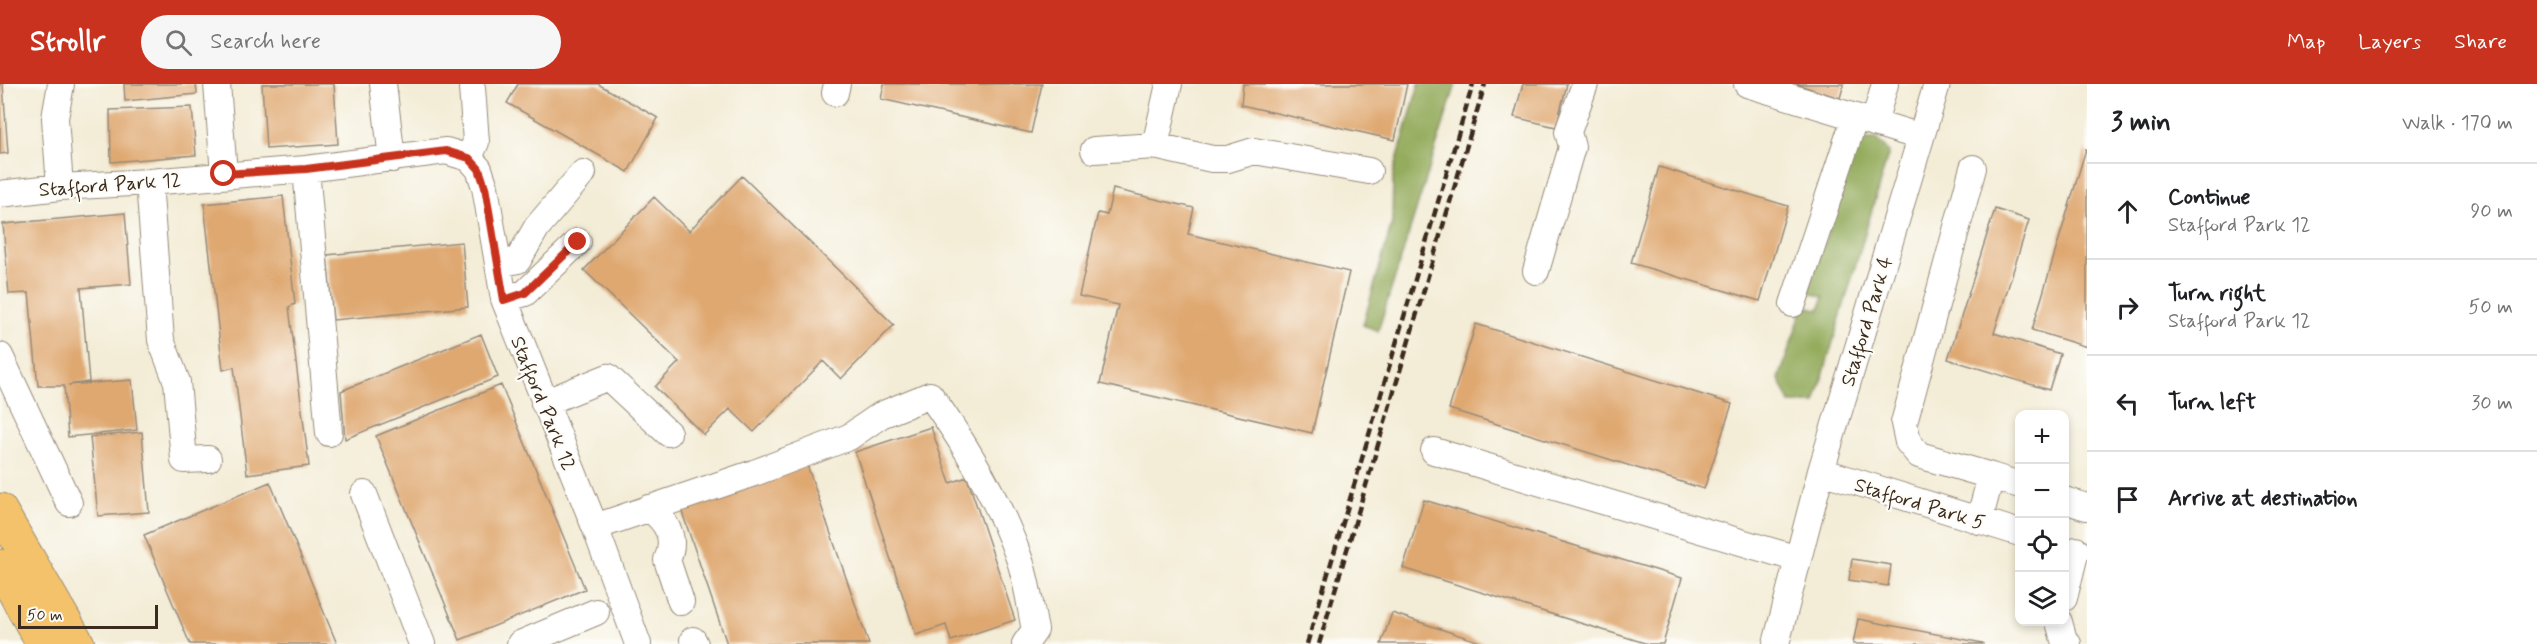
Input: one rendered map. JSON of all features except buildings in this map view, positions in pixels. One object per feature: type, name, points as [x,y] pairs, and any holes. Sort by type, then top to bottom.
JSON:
[{"type":"highway","points":[[0,510],[78,644]]},
{"type":"highway","points":[[0,566],[43,644]]},
{"type":"street","points":[[60,187],[55,118],[61,84]]},
{"type":"street","points":[[217,84],[224,174]]},
{"type":"street","points":[[383,84],[392,159]]},
{"type":"street","points":[[1155,146],[1169,84]]},
{"type":"street","points":[[1536,271],[1572,147],[1568,132],[1585,84]]},
{"type":"street","points":[[1747,84],[1921,137]]},
{"type":"street","points":[[1793,304],[1864,120],[1885,84]]},
{"type":"street","name":"Stafford Park 4","points":[[1776,644],[1821,471],[1938,84]]},
{"type":"street","points":[[469,158],[476,142],[472,88]]},
{"type":"street","points":[[1095,150],[1155,146],[1212,159],[1228,159],[1254,151],[1370,171]]},
{"type":"street","name":"Stafford Park 12","points":[[0,194],[60,187],[306,169],[446,151],[469,158],[479,169],[485,187],[504,300],[595,527],[638,644]]},
{"type":"street","points":[[1973,168],[1904,423],[1908,442],[1919,455],[2015,484]]},
{"type":"street","points":[[306,169],[329,433]]},
{"type":"street","points":[[498,264],[519,260],[537,227],[583,173]]},
{"type":"street","points":[[149,182],[161,340],[177,382],[184,460],[208,459]]},
{"type":"street","points":[[504,300],[525,293],[578,242]]},
{"type":"street","points":[[0,356],[69,503]]},
{"type":"street","points":[[544,403],[608,377],[668,433]]},
{"type":"street","points":[[595,527],[754,473],[849,437],[881,415],[930,395],[950,423],[994,497],[1019,559],[1035,630],[1025,644]]},
{"type":"street","points":[[1434,451],[1798,558]]},
{"type":"street","name":"Stafford Park 5","points":[[1821,471],[2015,532]]},
{"type":"street","points":[[1978,521],[1991,476]]},
{"type":"street","points":[[364,494],[422,644]]},
{"type":"street","points":[[2069,502],[2087,507]]},
{"type":"street","points":[[649,508],[663,519],[669,528],[672,549],[667,560],[681,602]]},
{"type":"street","points":[[2069,578],[2076,550]]},
{"type":"street","points":[[520,644],[596,612]]},
{"type":"street","points":[[2060,626],[2064,640],[2068,644]]},
{"type":"green space","points":[[1419,84],[1456,84],[1378,331],[1363,325],[1392,223],[1393,174]]},
{"type":"green space","points":[[1859,139],[1876,139],[1889,152],[1815,403],[1790,403],[1779,379],[1804,305],[1819,310],[1824,297],[1808,292]]},
{"type":"railway","points":[[1307,644],[1473,84]]},
{"type":"railway","points":[[1319,644],[1485,84]]},
{"type":"route","points":[[224,174],[306,169],[446,151],[469,158],[479,169],[485,187],[504,300],[525,293],[578,242]]}]
